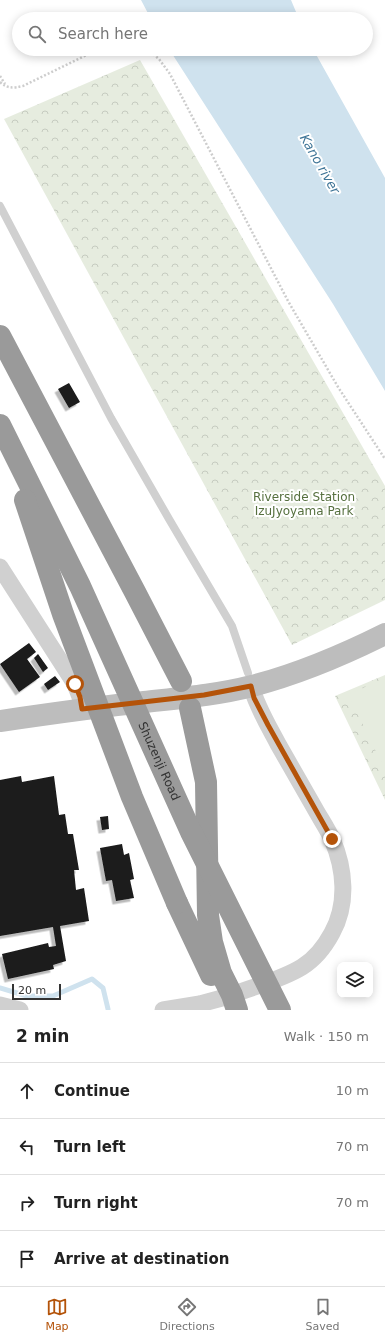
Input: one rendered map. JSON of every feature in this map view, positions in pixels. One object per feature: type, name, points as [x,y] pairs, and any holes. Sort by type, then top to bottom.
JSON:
[{"type":"highway","points":[[0,336],[181,681]]},
{"type":"highway","points":[[0,426],[63,614],[132,797],[177,903],[230,1003]]},
{"type":"highway","name":"Shuzenji Road","points":[[0,426],[80,586],[191,832],[280,1010]]},
{"type":"highway","points":[[190,708],[206,782],[208,915],[212,942],[230,1003]]},
{"type":"street","points":[[0,567],[75,684],[80,697],[82,709]]},
{"type":"street","points":[[0,721],[82,709],[204,695],[249,680],[275,680],[315,665],[385,634]]},
{"type":"street","points":[[163,1010],[200,1004],[230,1003],[303,966],[327,943],[336,927],[340,912],[343,896],[343,879],[332,839],[268,725],[254,698],[249,680]]},
{"type":"street","points":[[0,1005],[20,1010]]},
{"type":"lane","points":[[0,206],[111,418],[232,626],[249,680]]},
{"type":"path","points":[[0,82],[6,87],[13,88],[23,86],[85,56]]},
{"type":"path","points":[[155,56],[170,74],[288,301],[338,387],[385,459]]},
{"type":"path","points":[[0,76],[6,87]]},
{"type":"green space","name":"Riverside Station IzuJyoyama Park","points":[[140,60],[385,486],[385,600],[292,645],[4,119]]},
{"type":"green space","points":[[385,675],[385,800],[335,696]]},
{"type":"green space","points":[[385,679],[385,770],[348,694]]},
{"type":"water","points":[[141,0],[291,0],[296,12],[147,12]]},
{"type":"water","name":"Kano river","points":[[174,56],[317,56],[385,178],[385,391],[333,304]]},
{"type":"building","points":[[69,383],[80,402],[69,408],[58,389]]},
{"type":"building","points":[[29,643],[36,652],[27,659],[40,677],[19,692],[0,664]]},
{"type":"building","points":[[38,654],[48,668],[43,672],[34,658]]},
{"type":"building","points":[[55,676],[60,682],[48,690],[44,684]]},
{"type":"building","points":[[21,776],[22,782],[54,776],[59,815],[65,814],[68,834],[73,834],[79,870],[74,870],[76,890],[84,888],[89,921],[60,926],[66,961],[53,965],[54,969],[8,979],[2,954],[48,943],[49,947],[56,946],[53,927],[0,936],[0,780]]},
{"type":"building","points":[[108,816],[109,829],[102,830],[100,817]]},
{"type":"building","points":[[122,844],[124,855],[129,853],[134,879],[130,880],[134,898],[116,901],[112,880],[106,881],[100,848]]},
{"type":"waterway","points":[[0,988],[27,996],[53,996],[92,979],[103,988],[108,1009]]},
{"type":"route","points":[[75,684],[80,697],[82,709],[204,695],[251,686],[254,698],[268,725],[332,839]]}]
